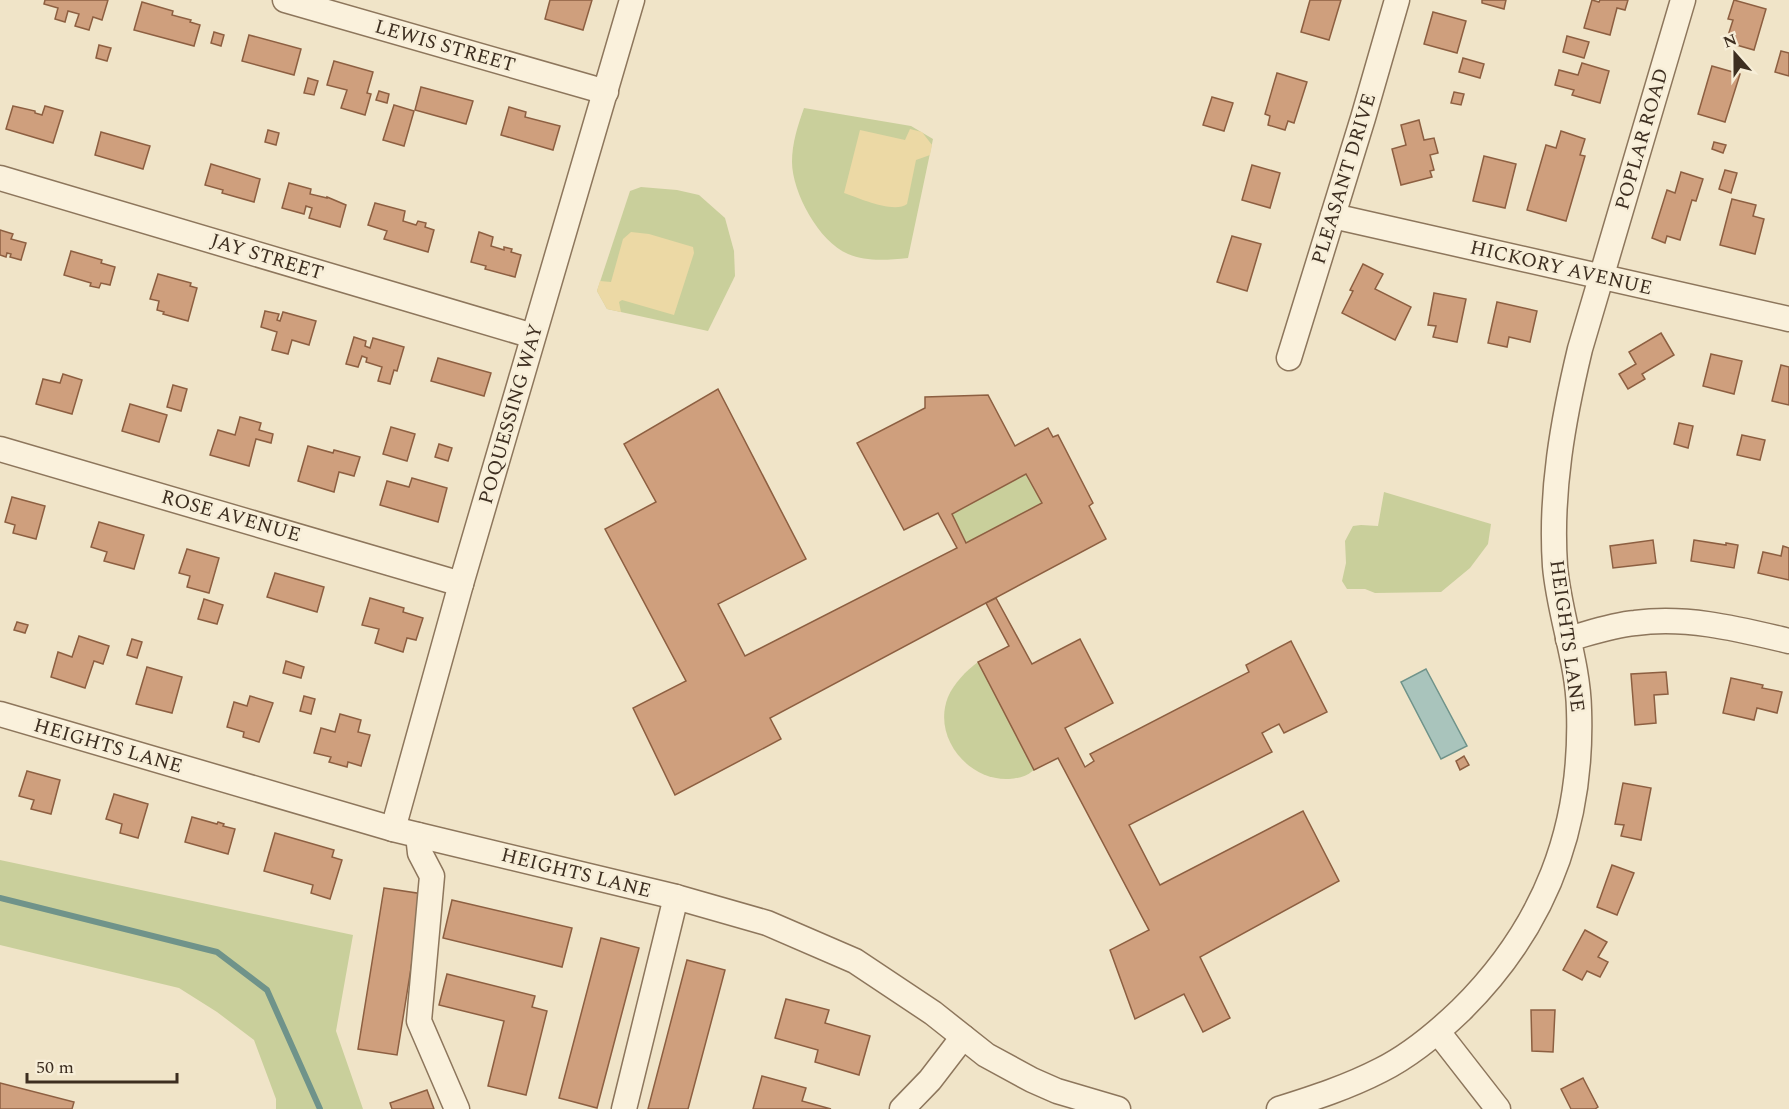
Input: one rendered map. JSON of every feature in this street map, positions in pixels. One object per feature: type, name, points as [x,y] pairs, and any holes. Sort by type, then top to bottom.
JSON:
[{"type":"street","name":"LEWIS STREET","points":[[285,0],[606,92]]},
{"type":"street","name":"POQUESSING WAY","points":[[393,829],[533,336],[632,0]]},
{"type":"street","name":"PLEASANT DRIVE","points":[[1289,358],[1397,0]]},
{"type":"street","name":"POPLAR ROAD","points":[[1602,277],[1683,0]]},
{"type":"street","name":"JAY STREET","points":[[0,178],[533,336]]},
{"type":"street","name":"HICKORY AVENUE","points":[[1333,216],[1789,320]]},
{"type":"street","name":"HEIGHTS LANE","points":[[1279,1109],[1330,1093],[1381,1070],[1438,1032],[1504,963],[1546,891],[1572,813],[1579,750],[1578,699],[1555,566],[1554,501],[1559,449],[1568,399],[1580,349],[1602,277]]},
{"type":"street","name":"ROSE AVENUE","points":[[0,449],[462,584]]},
{"type":"street","points":[[1568,639],[1632,623],[1668,620],[1704,622],[1789,641]]},
{"type":"street","name":"HEIGHTS LANE","points":[[0,714],[393,829],[676,897],[767,923],[855,961],[933,1012],[986,1055],[1032,1080],[1058,1091],[1118,1109]]},
{"type":"street","points":[[418,835],[420,853],[432,876],[419,1021],[457,1109]]},
{"type":"street","points":[[624,1109],[676,897]]},
{"type":"street","points":[[1438,1032],[1498,1109]]},
{"type":"street","points":[[902,1109],[930,1080],[963,1037]]},
{"type":"green space","points":[[804,108],[911,126],[933,139],[908,258],[877,260],[855,257],[837,248],[818,228],[802,201],[793,174],[793,148]]},
{"type":"green space","points":[[641,187],[677,190],[699,195],[725,218],[734,251],[735,276],[708,331],[607,309],[597,291],[630,191]]},
{"type":"green space","points":[[1026,474],[1042,503],[966,543],[952,514]]},
{"type":"green space","points":[[1384,492],[1491,524],[1488,544],[1470,568],[1441,592],[1375,593],[1365,589],[1347,589],[1342,581],[1346,563],[1345,541],[1353,526],[1378,526]]},
{"type":"green space","points":[[978,662],[1034,770],[1025,776],[1009,779],[994,778],[980,773],[957,754],[949,741],[944,712],[948,697],[961,678]]},
{"type":"green space","points":[[0,860],[353,935],[336,1031],[363,1109],[276,1109],[276,1099],[254,1040],[217,1012],[179,988],[0,945]]},
{"type":"sand","points":[[910,129],[922,132],[932,145],[930,155],[916,160],[907,204],[901,207],[885,206],[844,193],[860,130],[905,140]]},
{"type":"sand","points":[[631,232],[649,234],[693,247],[694,253],[674,315],[622,300],[619,302],[621,312],[607,309],[597,291],[600,281],[611,282],[623,239]]},
{"type":"water","points":[[1426,669],[1467,746],[1441,759],[1401,682]]},
{"type":"building","points":[[45,0],[108,0],[102,20],[93,17],[89,30],[75,26],[79,14],[68,11],[65,22],[55,19],[58,8],[44,4]]},
{"type":"building","points":[[550,0],[592,0],[583,30],[545,19]]},
{"type":"building","points":[[1310,0],[1341,0],[1329,40],[1301,32]]},
{"type":"building","points":[[1482,0],[1506,0],[1504,9],[1482,3]]},
{"type":"building","points":[[1592,0],[1599,2],[1600,0],[1628,0],[1625,10],[1617,8],[1610,35],[1584,28]]},
{"type":"building","points":[[1734,0],[1766,9],[1754,50],[1726,42],[1733,20],[1728,19]]},
{"type":"building","points":[[142,2],[173,11],[172,15],[200,25],[194,46],[134,30]]},
{"type":"building","points":[[1433,12],[1466,21],[1457,53],[1424,44]]},
{"type":"building","points":[[214,32],[224,35],[221,46],[211,43]]},
{"type":"building","points":[[249,35],[301,49],[294,75],[242,61]]},
{"type":"building","points":[[1567,36],[1589,42],[1584,58],[1563,52]]},
{"type":"building","points":[[99,45],[111,48],[107,61],[96,58]]},
{"type":"building","points":[[1781,51],[1789,53],[1789,76],[1775,72]]},
{"type":"building","points":[[1463,58],[1484,64],[1480,78],[1459,72]]},
{"type":"building","points":[[334,61],[373,72],[367,93],[371,94],[365,115],[341,108],[347,90],[327,85]]},
{"type":"building","points":[[1582,63],[1609,71],[1600,103],[1572,95],[1574,90],[1555,85],[1559,70],[1578,75]]},
{"type":"building","points":[[1712,66],[1740,74],[1725,122],[1698,114]]},
{"type":"building","points":[[1277,73],[1307,82],[1294,123],[1288,121],[1285,130],[1268,125],[1270,116],[1265,114]]},
{"type":"building","points":[[308,78],[318,81],[314,95],[304,93]]},
{"type":"building","points":[[421,87],[473,101],[466,124],[415,110]]},
{"type":"building","points":[[379,91],[389,94],[387,103],[376,100]]},
{"type":"building","points":[[1454,92],[1464,94],[1461,105],[1451,103]]},
{"type":"building","points":[[1212,97],[1233,103],[1224,131],[1203,125]]},
{"type":"building","points":[[394,105],[414,111],[404,146],[383,140]]},
{"type":"building","points":[[13,106],[42,115],[45,106],[63,111],[53,143],[6,129]]},
{"type":"building","points":[[509,107],[526,112],[525,117],[560,126],[553,150],[501,135]]},
{"type":"building","points":[[1419,120],[1424,140],[1434,138],[1438,153],[1430,155],[1434,170],[1430,171],[1432,177],[1401,185],[1392,149],[1406,145],[1401,125]]},
{"type":"building","points":[[268,130],[279,133],[276,145],[265,142]]},
{"type":"building","points":[[1561,131],[1585,139],[1580,155],[1585,156],[1566,221],[1527,210],[1546,145],[1556,148]]},
{"type":"building","points":[[101,132],[150,146],[143,169],[95,155]]},
{"type":"building","points":[[1714,142],[1726,145],[1723,153],[1712,149]]},
{"type":"building","points":[[1484,156],[1516,164],[1505,208],[1473,201]]},
{"type":"building","points":[[211,164],[260,179],[254,202],[222,193],[223,190],[205,185]]},
{"type":"building","points":[[1252,165],[1280,173],[1270,208],[1242,200]]},
{"type":"building","points":[[1725,170],[1737,173],[1731,193],[1719,189]]},
{"type":"building","points":[[1681,172],[1703,179],[1696,201],[1692,200],[1680,240],[1667,236],[1665,243],[1652,238],[1667,190],[1675,193]]},
{"type":"building","points":[[289,183],[311,189],[310,194],[327,197],[346,205],[340,227],[309,218],[312,208],[306,206],[304,214],[282,208]]},
{"type":"building","points":[[1732,199],[1756,205],[1753,216],[1764,219],[1755,254],[1720,245]]},
{"type":"building","points":[[375,203],[405,211],[403,221],[416,225],[418,221],[426,223],[425,227],[434,230],[428,252],[384,239],[387,231],[368,225]]},
{"type":"building","points":[[0,230],[13,234],[11,239],[26,243],[21,260],[10,257],[11,254],[7,253],[6,257],[0,255]]},
{"type":"building","points":[[479,232],[493,237],[491,246],[504,250],[504,247],[512,249],[511,252],[521,255],[515,277],[485,269],[486,266],[471,262]]},
{"type":"building","points":[[1232,236],[1261,244],[1247,291],[1217,282]]},
{"type":"building","points":[[71,251],[102,260],[101,263],[115,267],[110,285],[101,283],[99,288],[90,286],[91,283],[64,275]]},
{"type":"building","points":[[1363,264],[1383,274],[1375,289],[1411,307],[1395,340],[1342,313]]},
{"type":"building","points":[[158,274],[191,283],[190,286],[197,288],[188,321],[157,310],[159,301],[150,299]]},
{"type":"building","points":[[1434,293],[1466,299],[1457,342],[1433,337],[1436,326],[1428,325]]},
{"type":"building","points":[[1497,302],[1537,311],[1530,342],[1509,337],[1507,347],[1488,343]]},
{"type":"building","points":[[265,311],[279,314],[277,320],[280,321],[283,312],[316,321],[309,345],[292,340],[288,354],[272,350],[277,332],[261,327]]},
{"type":"building","points":[[1661,333],[1674,355],[1642,374],[1645,379],[1628,389],[1619,374],[1636,364],[1629,352]]},
{"type":"building","points":[[354,337],[366,341],[365,346],[370,348],[373,338],[404,347],[397,371],[394,370],[390,384],[378,381],[382,367],[366,362],[367,358],[362,356],[358,367],[346,364]]},
{"type":"building","points":[[1711,354],[1742,361],[1734,394],[1703,386]]},
{"type":"building","points":[[438,358],[491,373],[484,396],[431,381]]},
{"type":"building","points":[[1781,365],[1789,367],[1789,405],[1772,401]]},
{"type":"building","points":[[63,374],[82,380],[72,414],[36,404],[43,379],[60,383]]},
{"type":"building","points":[[173,385],[187,389],[181,411],[167,407]]},
{"type":"building","points":[[718,389],[806,559],[718,604],[745,656],[957,548],[938,513],[904,530],[857,443],[925,408],[925,397],[988,395],[1015,446],[1048,428],[1053,437],[1058,435],[1093,503],[1089,506],[1106,539],[770,718],[781,739],[675,795],[633,708],[686,681],[605,529],[656,502],[624,444]],"holes":[[[1026,474],[1042,503],[966,543],[952,514]]]},
{"type":"building","points":[[130,404],[167,415],[159,442],[122,431]]},
{"type":"building","points":[[240,417],[261,423],[259,430],[273,434],[271,443],[256,439],[249,466],[210,455],[218,430],[235,435]]},
{"type":"building","points":[[1679,423],[1693,426],[1688,448],[1674,444]]},
{"type":"building","points":[[391,427],[415,434],[407,461],[383,454]]},
{"type":"building","points":[[1742,435],[1765,440],[1760,460],[1737,455]]},
{"type":"building","points":[[439,444],[452,448],[448,461],[435,457]]},
{"type":"building","points":[[308,446],[360,457],[354,476],[339,472],[334,492],[298,481]]},
{"type":"building","points":[[412,478],[447,488],[438,522],[380,505],[387,481],[409,487]]},
{"type":"building","points":[[12,497],[45,506],[36,539],[13,533],[15,525],[5,522]]},
{"type":"building","points":[[99,522],[144,535],[134,569],[104,561],[107,552],[91,547]]},
{"type":"building","points":[[1653,540],[1656,563],[1613,568],[1610,546]]},
{"type":"building","points":[[1694,540],[1738,545],[1734,568],[1691,561]]},
{"type":"building","points":[[1783,546],[1789,548],[1789,580],[1758,573],[1763,552],[1781,556]]},
{"type":"building","points":[[187,549],[219,558],[209,593],[187,587],[190,576],[179,573]]},
{"type":"building","points":[[275,573],[324,587],[317,612],[267,597]]},
{"type":"building","points":[[370,598],[404,608],[403,612],[423,618],[416,640],[407,638],[403,652],[375,643],[379,629],[362,625]]},
{"type":"building","points":[[996,598],[1032,664],[1080,639],[1113,703],[1065,728],[1085,767],[1094,761],[1090,754],[1249,672],[1246,665],[1291,641],[1327,712],[1284,733],[1279,724],[1262,733],[1272,752],[1129,825],[1160,885],[1303,811],[1339,881],[1200,957],[1230,1018],[1203,1032],[1184,994],[1135,1019],[1110,950],[1149,930],[1058,758],[1034,770],[978,662],[1009,646],[986,603]]},
{"type":"building","points":[[204,599],[223,605],[217,624],[198,619]]},
{"type":"building","points":[[17,622],[28,625],[25,633],[14,630]]},
{"type":"building","points":[[79,636],[109,646],[103,664],[94,661],[85,688],[51,677],[58,652],[72,657]]},
{"type":"building","points":[[132,639],[142,642],[137,658],[127,655]]},
{"type":"building","points":[[286,661],[304,667],[301,678],[283,673]]},
{"type":"building","points":[[147,667],[182,677],[172,713],[136,704]]},
{"type":"building","points":[[1666,672],[1668,694],[1654,695],[1656,723],[1635,725],[1631,674]]},
{"type":"building","points":[[1731,678],[1782,692],[1777,713],[1757,708],[1754,720],[1723,713]]},
{"type":"building","points":[[250,696],[273,703],[259,742],[243,737],[244,732],[227,727],[234,702],[247,706]]},
{"type":"building","points":[[304,696],[315,699],[311,714],[300,711]]},
{"type":"building","points":[[340,714],[361,720],[358,732],[370,735],[361,766],[348,762],[347,767],[329,762],[331,757],[314,753],[321,728],[335,732]]},
{"type":"building","points":[[1464,756],[1469,765],[1460,770],[1456,761]]},
{"type":"building","points":[[27,771],[60,780],[51,814],[31,809],[34,800],[19,796]]},
{"type":"building","points":[[1623,783],[1651,788],[1641,840],[1621,836],[1624,825],[1615,824]]},
{"type":"building","points":[[114,794],[148,804],[138,838],[120,833],[122,824],[106,819]]},
{"type":"building","points":[[192,817],[217,824],[218,822],[235,829],[228,854],[185,842]]},
{"type":"building","points":[[275,833],[334,850],[332,857],[342,860],[330,899],[311,893],[313,885],[264,871]]},
{"type":"building","points":[[1612,865],[1634,873],[1617,915],[1597,907]]},
{"type":"building","points":[[384,888],[423,894],[397,1055],[358,1049]]},
{"type":"building","points":[[452,900],[572,928],[562,967],[443,938]]},
{"type":"building","points":[[1585,930],[1607,942],[1598,957],[1608,962],[1600,977],[1587,971],[1582,980],[1563,970]]},
{"type":"building","points":[[601,938],[639,948],[597,1108],[559,1098]]},
{"type":"building","points":[[687,960],[725,970],[688,1109],[648,1109]]},
{"type":"building","points":[[447,974],[535,996],[532,1007],[547,1011],[526,1095],[488,1086],[504,1021],[439,1005]]},
{"type":"building","points":[[786,999],[829,1010],[825,1023],[870,1036],[859,1075],[815,1062],[818,1050],[775,1038]]},
{"type":"building","points":[[1531,1010],[1555,1010],[1553,1052],[1532,1051]]},
{"type":"building","points":[[762,1076],[806,1088],[802,1101],[831,1109],[753,1109]]},
{"type":"building","points":[[1583,1078],[1598,1107],[1571,1109],[1561,1089]]},
{"type":"building","points":[[0,1083],[74,1102],[72,1109],[0,1109]]},
{"type":"building","points":[[427,1090],[434,1109],[392,1109],[390,1103]]},
{"type":"waterway","points":[[0,898],[217,952],[267,990],[320,1109]]}]
